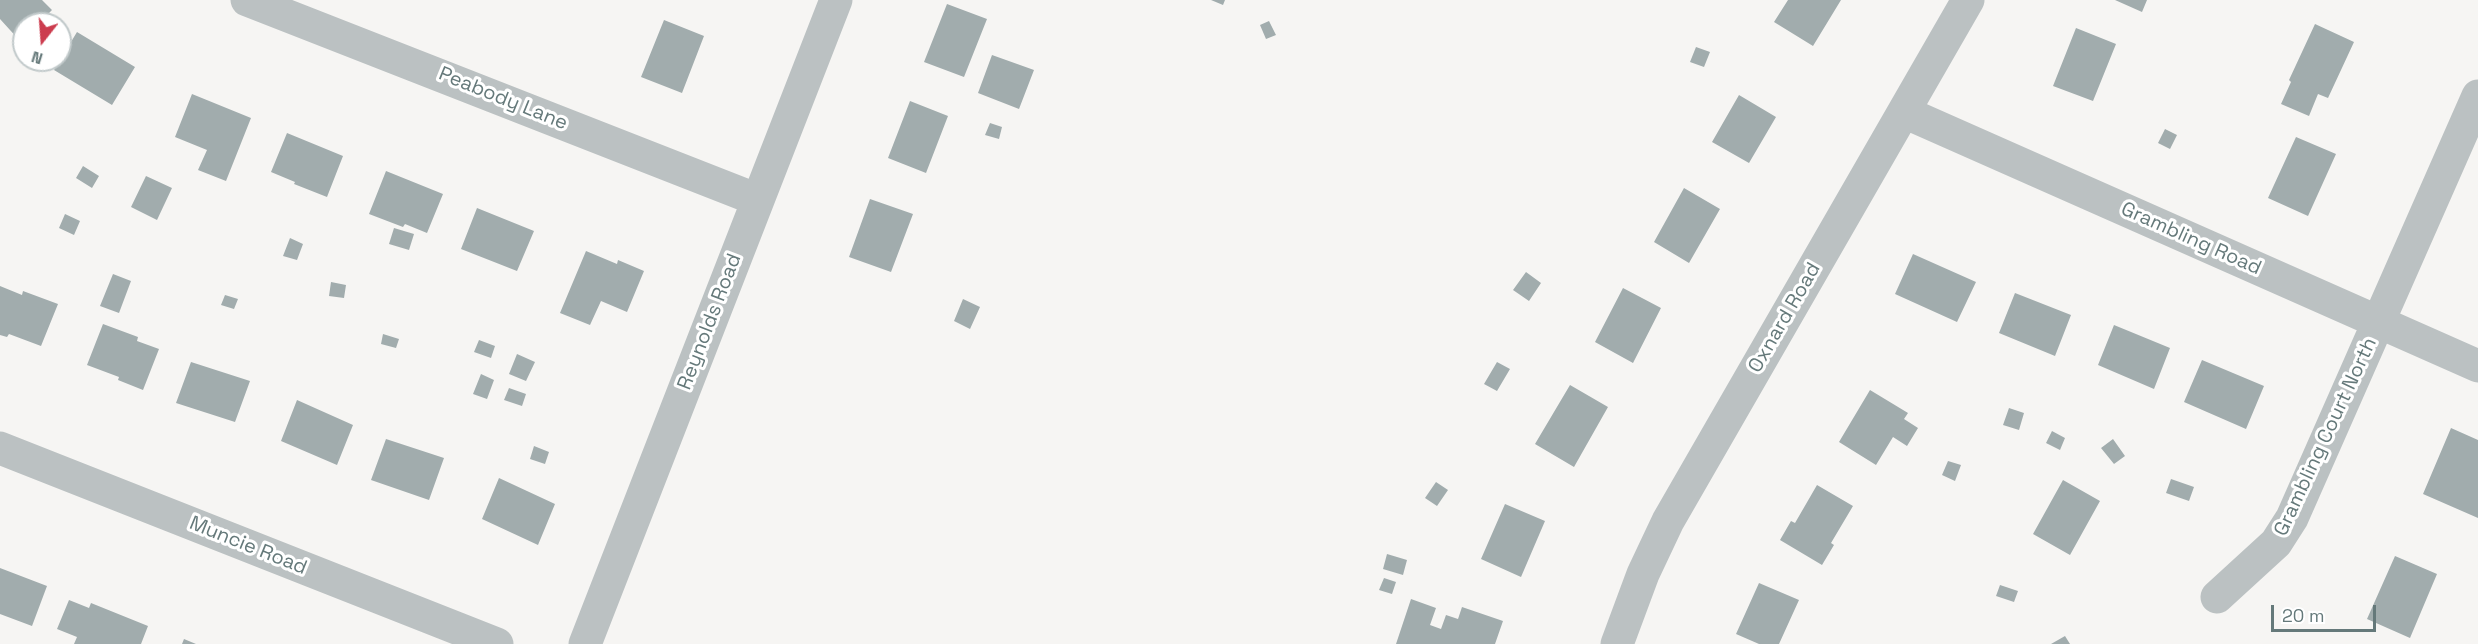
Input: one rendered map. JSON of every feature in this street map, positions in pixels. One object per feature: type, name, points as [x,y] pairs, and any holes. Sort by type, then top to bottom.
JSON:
[{"type":"street","name":"Peabody Lane","points":[[248,0],[758,200]]},
{"type":"street","name":"Reynolds Road","points":[[585,644],[836,0]]},
{"type":"street","name":"Oxnard Road","points":[[1617,644],[1643,574],[1668,521],[1968,0]]},
{"type":"street","name":"Grambling Court North","points":[[2217,597],[2276,543],[2292,518],[2380,323],[2478,96]]},
{"type":"street","name":"Grambling Road","points":[[1904,112],[2478,366]]},
{"type":"street","name":"Muncie Road","points":[[0,448],[496,644]]},
{"type":"building","points":[[0,0],[42,0],[52,10],[50,12],[12,12],[12,32],[0,19]]},
{"type":"building","points":[[1211,0],[1225,0],[1223,5]]},
{"type":"building","points":[[1788,0],[1841,0],[1813,46],[1774,22]]},
{"type":"building","points":[[2115,0],[2147,0],[2142,12]]},
{"type":"building","points":[[947,4],[987,19],[964,77],[924,62]]},
{"type":"building","points":[[664,20],[704,36],[682,93],[641,77]]},
{"type":"building","points":[[1269,21],[1276,35],[1266,39],[1260,25]]},
{"type":"building","points":[[2315,24],[2354,42],[2328,98],[2318,94],[2309,116],[2281,104],[2291,82],[2289,80]]},
{"type":"building","points":[[2076,28],[2116,44],[2093,101],[2053,86]]},
{"type":"building","points":[[77,32],[135,67],[112,105],[57,72],[72,72],[72,40]]},
{"type":"building","points":[[1696,47],[1710,52],[1704,67],[1690,62]]},
{"type":"building","points":[[992,55],[1034,70],[1019,109],[978,93]]},
{"type":"building","points":[[192,94],[251,118],[226,181],[198,170],[207,150],[175,137]]},
{"type":"building","points":[[1739,95],[1776,117],[1749,163],[1712,142]]},
{"type":"building","points":[[910,101],[948,116],[926,173],[888,158]]},
{"type":"building","points":[[990,123],[1002,127],[999,139],[985,135]]},
{"type":"building","points":[[2165,129],[2177,135],[2170,149],[2158,143]]},
{"type":"building","points":[[287,133],[343,156],[327,197],[271,172]]},
{"type":"building","points":[[2296,137],[2336,154],[2308,216],[2268,198]]},
{"type":"building","points":[[83,166],[99,176],[92,188],[76,178]]},
{"type":"building","points":[[386,171],[443,194],[427,233],[369,214]]},
{"type":"building","points":[[146,176],[172,188],[157,220],[131,207]]},
{"type":"building","points":[[1684,188],[1720,209],[1689,263],[1654,242]]},
{"type":"building","points":[[870,199],[913,214],[891,272],[849,257]]},
{"type":"building","points":[[477,208],[534,231],[517,271],[461,249]]},
{"type":"building","points":[[65,214],[80,221],[74,235],[59,228]]},
{"type":"building","points":[[394,228],[414,234],[409,250],[389,244]]},
{"type":"building","points":[[290,238],[303,244],[297,260],[283,256]]},
{"type":"building","points":[[586,251],[617,264],[618,260],[644,271],[627,312],[601,301],[590,325],[560,313]]},
{"type":"building","points":[[1913,254],[1976,282],[1957,322],[1895,294]]},
{"type":"building","points":[[1526,272],[1541,283],[1529,301],[1513,290]]},
{"type":"building","points":[[113,274],[131,281],[119,313],[100,306]]},
{"type":"building","points":[[331,282],[346,285],[344,298],[329,296]]},
{"type":"building","points":[[0,286],[22,295],[23,291],[58,304],[41,346],[9,334],[7,337],[0,335]]},
{"type":"building","points":[[1623,288],[1661,308],[1633,363],[1595,342]]},
{"type":"building","points":[[2015,293],[2071,315],[2055,356],[1999,333]]},
{"type":"building","points":[[225,295],[238,299],[234,309],[221,305]]},
{"type":"building","points":[[963,299],[980,307],[970,329],[954,321]]},
{"type":"building","points":[[103,324],[138,337],[137,341],[159,349],[143,390],[118,380],[119,377],[87,365]]},
{"type":"building","points":[[2114,325],[2170,348],[2154,389],[2098,365]]},
{"type":"building","points":[[383,334],[399,339],[396,348],[381,344]]},
{"type":"building","points":[[479,340],[495,346],[491,358],[474,352]]},
{"type":"building","points":[[517,354],[535,362],[526,381],[509,374]]},
{"type":"building","points":[[2202,360],[2264,386],[2246,429],[2184,402]]},
{"type":"building","points":[[191,362],[250,381],[235,422],[176,403]]},
{"type":"building","points":[[1497,362],[1510,369],[1497,391],[1484,384]]},
{"type":"building","points":[[481,374],[494,380],[487,399],[473,394]]},
{"type":"building","points":[[1570,385],[1608,407],[1574,467],[1535,444]]},
{"type":"building","points":[[509,388],[526,394],[522,406],[504,400]]},
{"type":"building","points":[[1870,390],[1908,413],[1904,419],[1918,428],[1907,446],[1893,437],[1876,465],[1839,442]]},
{"type":"building","points":[[297,400],[353,425],[337,465],[281,441]]},
{"type":"building","points":[[2009,408],[2024,413],[2019,430],[2003,425]]},
{"type":"building","points":[[2451,428],[2478,440],[2478,518],[2423,494]]},
{"type":"building","points":[[2052,431],[2065,438],[2060,450],[2046,443]]},
{"type":"building","points":[[386,439],[444,458],[429,500],[371,480]]},
{"type":"building","points":[[2113,439],[2125,456],[2114,464],[2101,448]]},
{"type":"building","points":[[534,446],[549,452],[545,464],[530,459]]},
{"type":"building","points":[[1948,461],[1961,465],[1955,481],[1942,475]]},
{"type":"building","points":[[499,478],[555,504],[538,545],[482,519]]},
{"type":"building","points":[[2171,479],[2194,487],[2189,501],[2166,493]]},
{"type":"building","points":[[2063,480],[2100,501],[2070,555],[2033,534]]},
{"type":"building","points":[[1436,482],[1448,490],[1437,506],[1425,498]]},
{"type":"building","points":[[1817,485],[1853,506],[1831,543],[1834,545],[1822,565],[1780,540],[1791,521],[1795,523]]},
{"type":"building","points":[[1505,504],[1545,521],[1521,577],[1481,559]]},
{"type":"building","points":[[1387,554],[1407,560],[1403,575],[1383,569]]},
{"type":"building","points":[[2395,556],[2437,574],[2410,638],[2367,619]]},
{"type":"building","points":[[0,568],[47,586],[32,626],[0,614]]},
{"type":"building","points":[[1384,578],[1396,582],[1392,594],[1379,590]]},
{"type":"building","points":[[1759,583],[1799,600],[1779,644],[1759,644],[1736,634]]},
{"type":"building","points":[[2000,585],[2018,591],[2014,602],[1996,596]]},
{"type":"building","points":[[1411,599],[1436,608],[1430,625],[1441,629],[1446,615],[1458,619],[1462,607],[1503,621],[1495,644],[1396,644]]},
{"type":"building","points":[[69,600],[89,608],[91,603],[148,626],[141,644],[74,644],[77,637],[57,629]]},
{"type":"building","points":[[2065,636],[2070,644],[2051,644]]},
{"type":"building","points":[[184,639],[196,644],[182,644]]}]
